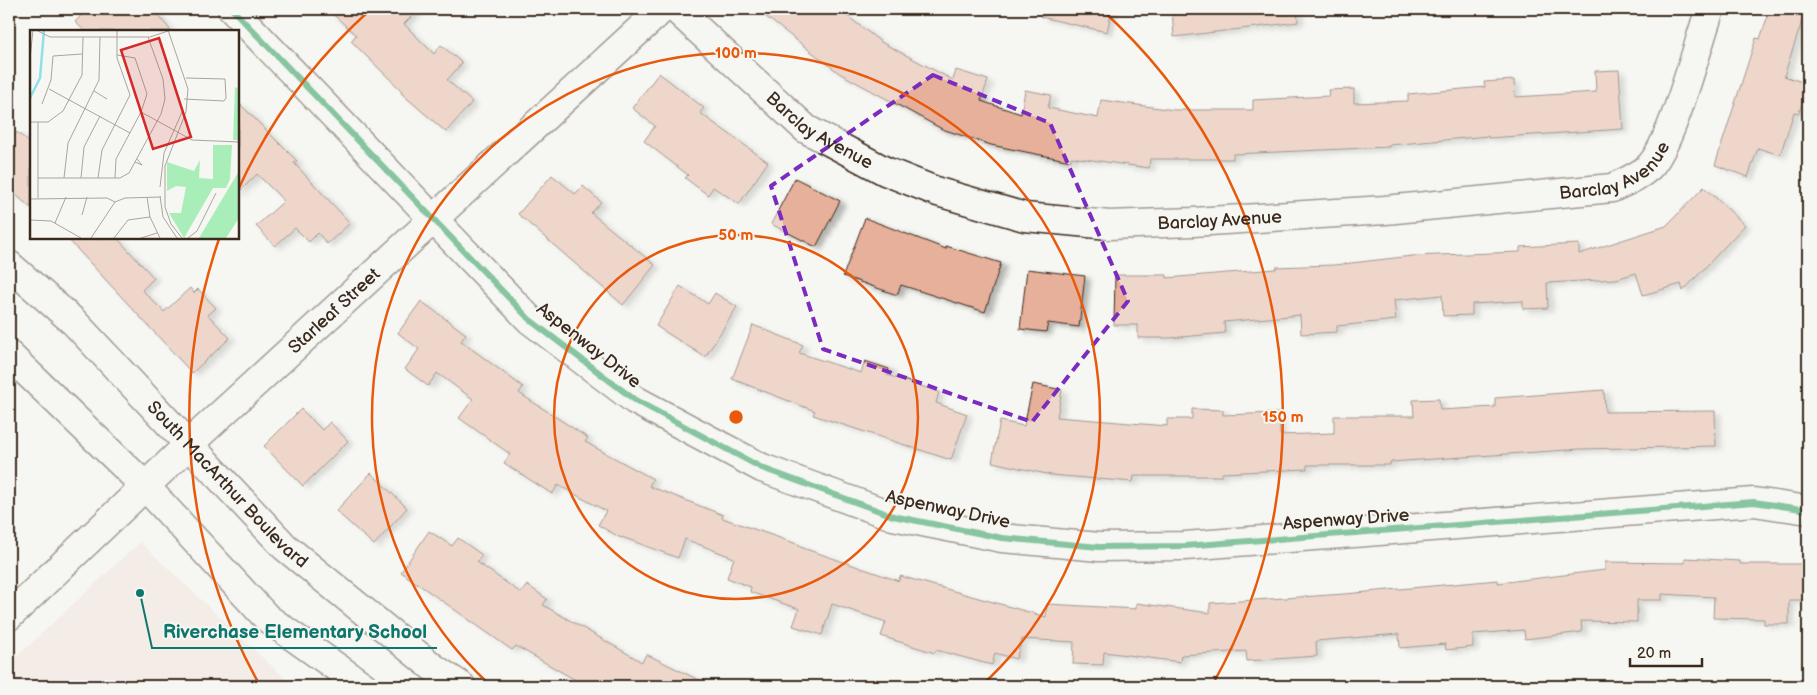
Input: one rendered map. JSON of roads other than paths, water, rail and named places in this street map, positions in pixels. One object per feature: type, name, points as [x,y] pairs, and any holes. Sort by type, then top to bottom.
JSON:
[{"type":"street","name":"Aspenway Drive","points":[[232,9],[530,320],[635,400],[762,468],[893,516],[1002,538],[1099,547],[1185,546],[1754,502],[1808,510]]},
{"type":"street","name":"Starleaf Street","points":[[9,616],[144,485],[662,9]]},
{"type":"street","name":"Barclay Avenue","points":[[676,9],[806,129],[885,171],[938,192],[1025,217],[1109,225],[1193,222],[1385,210],[1612,188],[1635,178],[1650,166],[1667,139],[1710,9]]},
{"type":"street","name":"South MacArthur Boulevard","points":[[9,265],[74,322],[285,547],[435,670],[461,686]]},
{"type":"street","points":[[9,356],[144,485],[267,618],[363,686]]},
{"type":"place","name":"Riverchase Elementary School","points":[[140,593]]}]
